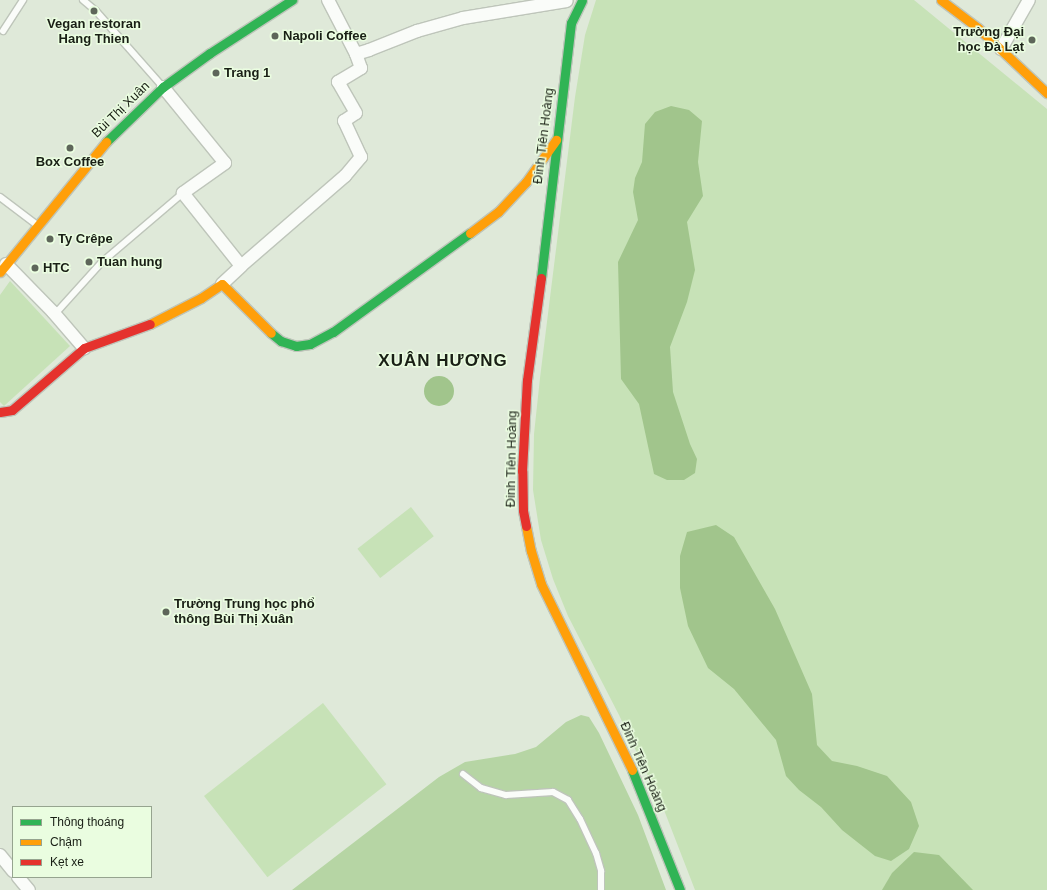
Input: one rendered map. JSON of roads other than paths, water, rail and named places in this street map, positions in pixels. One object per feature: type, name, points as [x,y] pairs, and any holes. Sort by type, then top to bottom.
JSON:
[{"type":"main road","name":"Bùi Thị Xuân","points":[[3,268],[99,148],[163,87],[210,53],[292,0]]},
{"type":"main road","name":"Đinh Tiên Hoàng","points":[[567,0],[571,23],[556,140],[545,249],[528,380],[522,471],[523,510],[531,551],[542,584],[559,624],[634,775],[680,890]]},
{"type":"main road","name":"Đinh Tiên Hoàng","points":[[571,23],[582,0]]},
{"type":"main road","points":[[941,0],[1001,49],[1047,93]]},
{"type":"main road","points":[[0,412],[12,410],[84,348],[141,328],[201,298],[222,284],[281,341],[296,346],[310,344],[333,332],[498,212],[526,182],[556,140]]},
{"type":"street","points":[[222,284],[345,176],[361,157],[344,121],[356,113],[338,82],[361,68],[356,54],[328,0]]},
{"type":"street","points":[[356,54],[417,31],[463,18],[567,0]]},
{"type":"street","points":[[1001,49],[1029,0]]},
{"type":"street","points":[[163,87],[225,163],[183,193],[241,266]]},
{"type":"street","points":[[3,268],[54,314],[84,348]]},
{"type":"street","points":[[0,855],[12,870]]},
{"type":"street","points":[[19,878],[29,890]]},
{"type":"lane","points":[[3,31],[23,0]]},
{"type":"lane","points":[[83,0],[96,11],[163,87]]},
{"type":"lane","points":[[54,314],[102,262],[183,193]]},
{"type":"lane","points":[[0,198],[37,225]]},
{"type":"lane","points":[[463,774],[481,788],[506,795],[553,792],[568,800],[580,819],[596,853],[601,871],[601,890]]},
{"type":"place","name":"Vegan restoran Hang Thien","points":[[94,11]]},
{"type":"place","name":"Napoli Coffee","points":[[275,36]]},
{"type":"place","name":"Trường Đại học Đà Lạt","points":[[1032,40]]},
{"type":"place","name":"Trang 1","points":[[216,73]]},
{"type":"place","name":"Box Coffee","points":[[70,148]]},
{"type":"place","name":"Ty Crêpe","points":[[50,239]]},
{"type":"place","name":"Tuan hung","points":[[89,262]]},
{"type":"place","name":"HTC","points":[[35,268]]},
{"type":"place","name":"Trường Trung học phổ thông Bùi Thị Xuân","points":[[166,612]]},
{"type":"district","name":"XUÂN HƯƠNG","points":[[443,361]]}]
